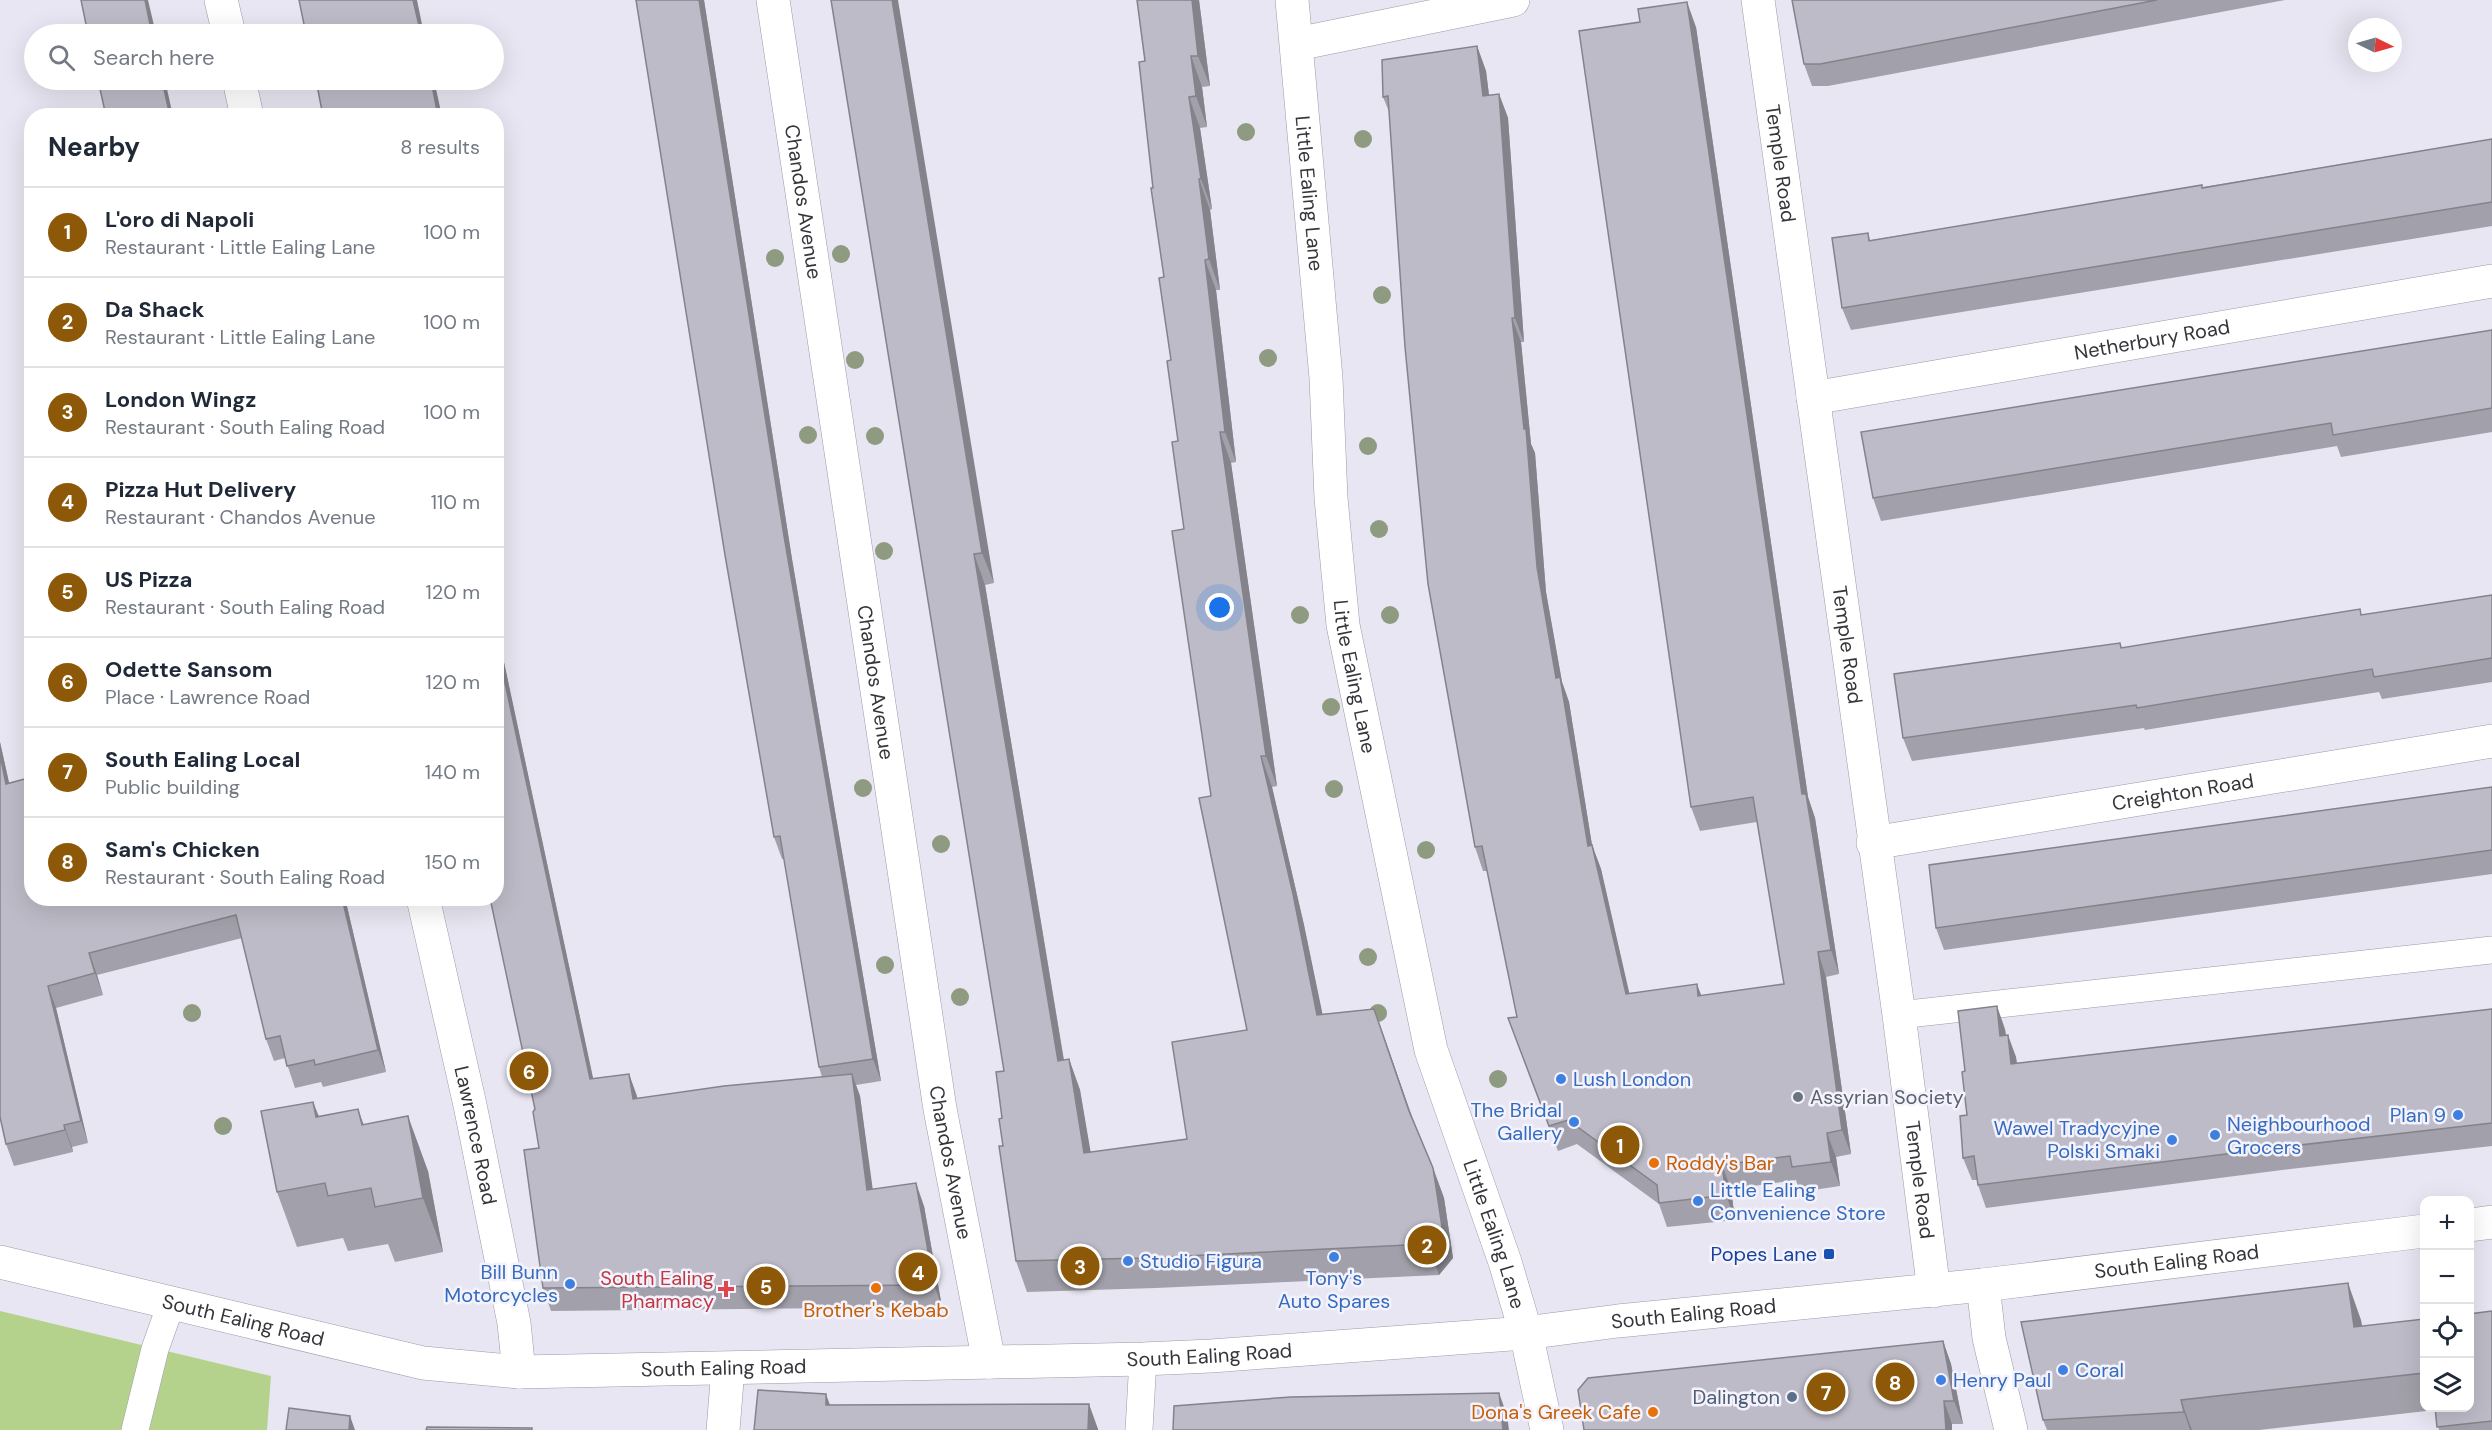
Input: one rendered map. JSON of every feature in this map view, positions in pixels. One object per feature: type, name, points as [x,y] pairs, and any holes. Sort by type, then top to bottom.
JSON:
[{"type":"street","points":[[221,0],[227,24]]},
{"type":"street","name":"Chandos Avenue","points":[[773,0],[940,1109],[989,1362]]},
{"type":"street","name":"Little Ealing Lane","points":[[1292,0],[1298,44],[1326,378],[1331,498],[1342,625],[1431,1050],[1505,1262],[1526,1333],[1547,1430]]},
{"type":"street","points":[[1298,44],[1513,0]]},
{"type":"street","name":"Temple Road","points":[[1758,0],[1899,1015],[1934,1291]]},
{"type":"street","points":[[241,90],[245,108]]},
{"type":"street","name":"Netherbury Road","points":[[1813,398],[2492,281]]},
{"type":"street","name":"Creighton Road","points":[[1874,843],[2492,741]]},
{"type":"street","name":"Lawrence Road","points":[[425,906],[470,1105],[512,1311],[519,1372]]},
{"type":"street","points":[[2474,1224],[2492,1222]]},
{"type":"street","name":"South Ealing Road","points":[[0,1262],[423,1363],[519,1372],[1143,1359],[1526,1333],[1618,1321],[1934,1291],[2420,1231]]},
{"type":"street","points":[[1983,1285],[1989,1338],[2011,1430]]},
{"type":"street","points":[[723,1430],[728,1369]]},
{"type":"lane","points":[[1899,1015],[2492,950]]},
{"type":"lane","points":[[135,1430],[155,1349],[171,1304]]},
{"type":"lane","points":[[1139,1430],[1143,1359]]},
{"type":"green space","points":[[0,1311],[271,1376],[267,1430],[0,1430]]},
{"type":"building","points":[[81,0],[145,0],[150,24],[86,24]]},
{"type":"building","points":[[299,0],[413,0],[419,24],[304,24]]},
{"type":"building","points":[[636,0],[699,0],[784,536],[873,1059],[819,1067],[780,836],[774,837],[725,555]]},
{"type":"building","points":[[831,0],[892,0],[982,553],[974,554],[1058,1061],[1069,1059],[1084,1153],[1187,1139],[1172,1042],[1247,1030],[1199,798],[1211,796],[1172,531],[1184,529],[1172,442],[1178,441],[1167,361],[1171,360],[1159,278],[1164,277],[1151,188],[1153,188],[1139,62],[1145,61],[1137,0],[1192,0],[1198,56],[1191,56],[1196,96],[1189,97],[1201,179],[1199,179],[1209,259],[1205,260],[1225,432],[1220,432],[1266,756],[1261,756],[1293,894],[1317,1015],[1374,1009],[1409,1111],[1433,1168],[1442,1227],[1428,1244],[1145,1258],[1016,1261],[999,1146],[1003,1146],[999,1119],[1002,1118],[996,1072],[1004,1071]]},
{"type":"building","points":[[1792,0],[2157,0],[1820,64],[1804,64]]},
{"type":"building","points":[[1687,2],[1802,794],[1806,794],[1831,950],[1818,952],[1842,1130],[1827,1133],[1831,1162],[1792,1167],[1790,1156],[1722,1165],[1726,1195],[1659,1203],[1657,1185],[1568,1120],[1549,1126],[1508,1018],[1517,1017],[1482,846],[1475,847],[1428,584],[1405,347],[1388,96],[1383,97],[1382,60],[1477,46],[1483,96],[1499,94],[1515,318],[1512,318],[1524,429],[1526,429],[1537,567],[1556,678],[1560,677],[1588,846],[1592,845],[1626,994],[1697,984],[1698,996],[1784,984],[1753,797],[1691,807],[1579,31],[1640,22],[1638,9]]},
{"type":"building","points":[[100,90],[164,90],[168,108],[104,108]]},
{"type":"building","points":[[318,90],[433,90],[436,108],[321,108]]},
{"type":"building","points":[[2492,139],[2492,202],[1842,308],[1832,238],[1868,233],[1869,241]]},
{"type":"building","points":[[2492,330],[2492,408],[2333,435],[2331,423],[1873,498],[1861,432]]},
{"type":"building","points":[[2492,595],[2492,658],[2374,677],[2372,669],[2137,708],[2136,705],[1903,738],[1894,674],[2120,643],[2121,648],[2360,609],[2361,615]]},
{"type":"building","points":[[504,678],[590,1079],[629,1074],[633,1099],[724,1086],[852,1074],[867,1190],[916,1183],[934,1285],[543,1288],[524,1150],[539,1148],[533,1112],[535,1109],[492,906],[504,906]]},
{"type":"building","points":[[0,755],[6,784],[24,779],[24,906],[344,906],[378,1050],[315,1065],[314,1060],[287,1066],[280,1036],[266,1039],[236,915],[89,953],[95,973],[48,986],[81,1121],[64,1125],[65,1130],[6,1144],[0,1117]]},
{"type":"building","points":[[2492,787],[2492,850],[1936,928],[1929,865]]},
{"type":"building","points":[[1997,1006],[2000,1036],[2008,1035],[2011,1064],[2492,1009],[2492,1123],[1978,1185],[1974,1156],[1963,1158],[1960,1116],[1967,1115],[1962,1072],[1965,1071],[1958,1011]]},
{"type":"building","points":[[313,1102],[316,1117],[358,1109],[362,1125],[408,1116],[423,1198],[375,1207],[371,1188],[328,1196],[325,1183],[277,1192],[261,1111]]},
{"type":"building","points":[[2348,1283],[2354,1327],[2420,1319],[2420,1373],[2181,1400],[2184,1412],[2043,1420],[2021,1322]]},
{"type":"building","points":[[2492,1311],[2492,1421],[2437,1427],[2436,1412],[2474,1412],[2474,1313]]},
{"type":"building","points":[[1943,1341],[1954,1401],[1944,1401],[1946,1430],[1584,1430],[1578,1390],[1588,1378]]},
{"type":"building","points":[[758,1390],[826,1394],[826,1405],[1089,1404],[1088,1430],[754,1430]]},
{"type":"building","points":[[1499,1393],[1503,1430],[1173,1430],[1174,1406],[1291,1397]]},
{"type":"building","points":[[289,1408],[350,1416],[349,1430],[286,1430]]},
{"type":"building","points":[[427,1427],[532,1428],[532,1430],[426,1430]]},
{"type":"place","name":"Odette Sansom","points":[[529,1071]]},
{"type":"place","name":"Lush London","points":[[1561,1079]]},
{"type":"place","name":"Assyrian Society","points":[[1798,1097]]},
{"type":"place","name":"Plan 9","points":[[2458,1115]]},
{"type":"place","name":"The Bridal Gallery","points":[[1574,1122]]},
{"type":"place","name":"Neighbourhood Grocers","points":[[2215,1135]]},
{"type":"place","name":"Wawel Tradycyjne Polski Smaki","points":[[2172,1140]]},
{"type":"place","name":"L'oro di Napoli","points":[[1620,1145]]},
{"type":"place","name":"Roddy's Bar","points":[[1654,1163]]},
{"type":"place","name":"Little Ealing Convenience Store","points":[[1698,1201]]},
{"type":"place","name":"Da Shack","points":[[1427,1245]]},
{"type":"place","name":"Popes Lane","points":[[1829,1254]]},
{"type":"place","name":"Tony's Auto Spares","points":[[1334,1257]]},
{"type":"place","name":"Studio Figura","points":[[1128,1261]]},
{"type":"place","name":"London Wingz","points":[[1080,1266]]},
{"type":"place","name":"Pizza Hut Delivery","points":[[918,1272]]},
{"type":"place","name":"Bill Bunn Motorcycles","points":[[570,1284]]},
{"type":"place","name":"US Pizza","points":[[766,1286]]},
{"type":"place","name":"Brother's Kebab","points":[[876,1288]]},
{"type":"place","name":"South Ealing Pharmacy","points":[[726,1289]]},
{"type":"place","name":"Coral","points":[[2063,1370]]},
{"type":"place","name":"Henry Paul","points":[[1941,1380]]},
{"type":"place","name":"Sam's Chicken","points":[[1895,1382]]},
{"type":"place","name":"South Ealing Local","points":[[1826,1392]]},
{"type":"place","name":"Dalington","points":[[1792,1397]]},
{"type":"place","name":"Dona's Greek Cafe","points":[[1653,1412]]}]
